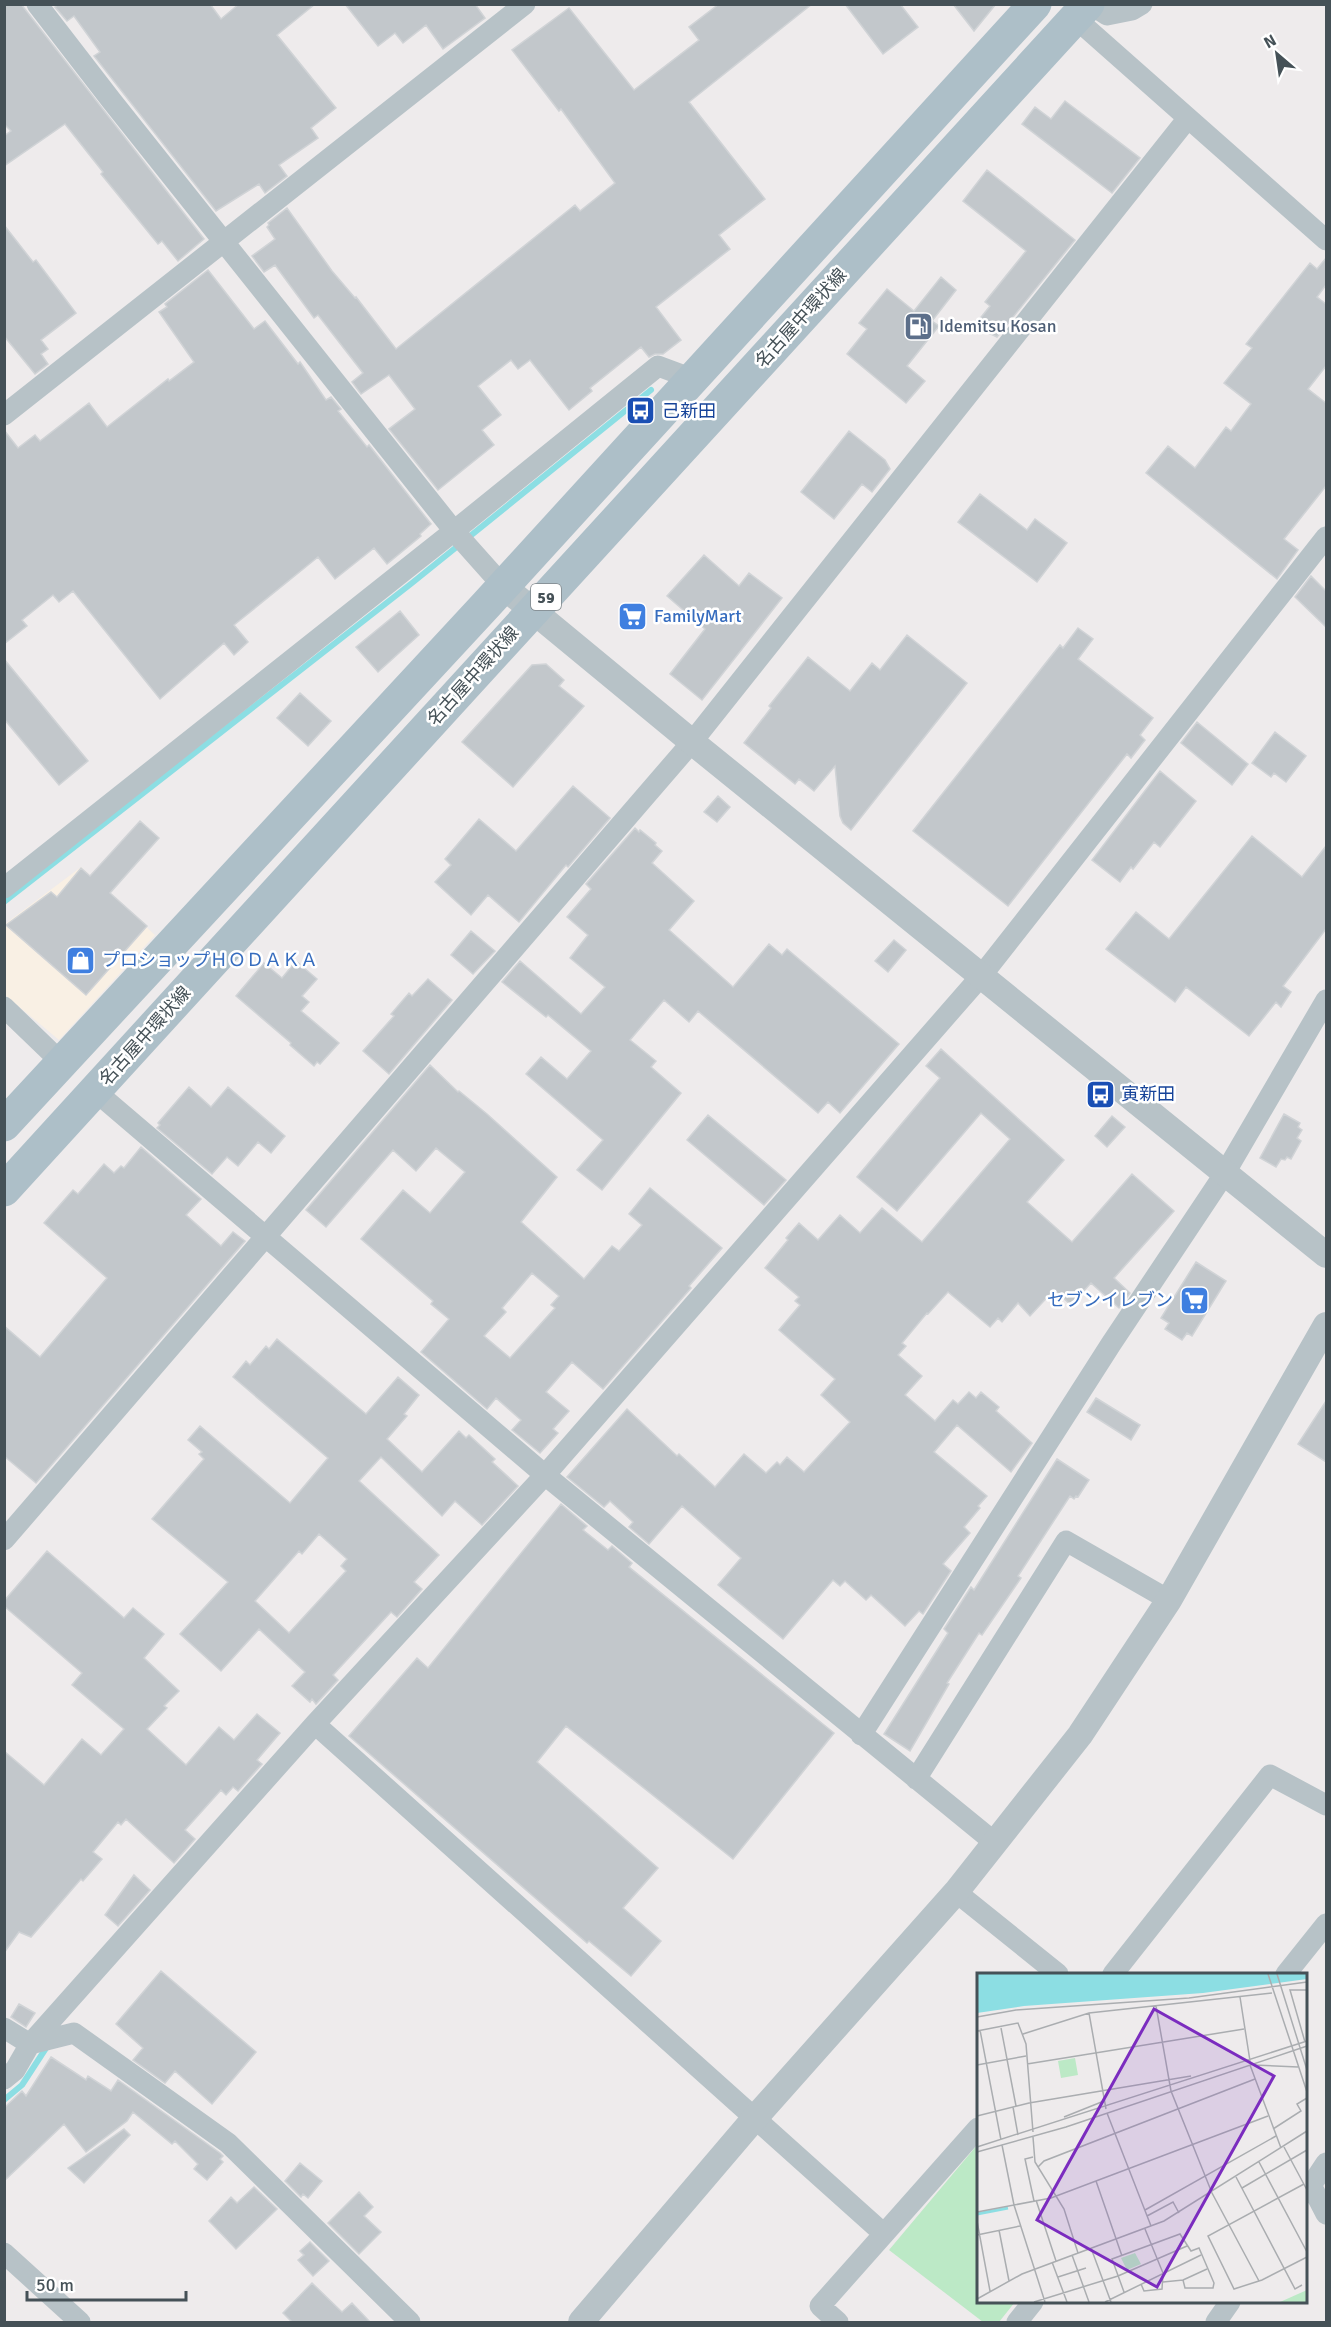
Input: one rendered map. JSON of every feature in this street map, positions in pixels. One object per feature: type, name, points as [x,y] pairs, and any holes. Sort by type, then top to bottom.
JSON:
[{"type":"main road","name":"名古屋中環状線","points":[[4,1125],[503,586],[1035,4]]},
{"type":"main road","name":"名古屋中環状線","points":[[4,1190],[1084,9]]},
{"type":"street","points":[[37,4],[461,538],[503,586],[692,742],[1326,1255]]},
{"type":"street","points":[[4,415],[525,4]]},
{"type":"street","points":[[1084,9],[1107,15],[1132,10],[1142,4]]},
{"type":"street","points":[[1084,9],[1188,118],[1326,240]]},
{"type":"street","points":[[4,1540],[692,742],[1188,118]]},
{"type":"street","points":[[4,888],[461,538],[658,366],[693,379]]},
{"type":"street","points":[[4,2079],[15,2070],[30,2044],[315,1725],[545,1474],[982,975],[1326,537]]},
{"type":"street","points":[[861,1735],[1112,1344],[1225,1173],[1326,1000]]},
{"type":"street","points":[[6,1012],[62,1063]]},
{"type":"street","points":[[95,1091],[545,1474],[994,1842]]},
{"type":"street","points":[[589,2319],[754,2119],[956,1892],[1080,1735],[1169,1600],[1326,1325]]},
{"type":"street","points":[[916,1779],[1066,1541],[1169,1600]]},
{"type":"street","points":[[315,1725],[884,2234]]},
{"type":"street","points":[[1114,1973],[1270,1775],[1326,1805]]},
{"type":"street","points":[[956,1892],[1057,1973]]},
{"type":"street","points":[[1287,1973],[1326,1924]]},
{"type":"street","points":[[4,2028],[30,2044],[74,2033],[176,2104],[228,2143],[410,2322]]},
{"type":"street","points":[[838,2322],[820,2306],[977,2129]]},
{"type":"street","points":[[1326,2163],[1307,2186],[1326,2214]]},
{"type":"street","points":[[4,2253],[80,2322]]},
{"type":"street","points":[[1017,2322],[1031,2303]]},
{"type":"street","points":[[1216,2322],[1229,2303]]},
{"type":"shaded area","points":[[81,867],[155,935],[59,1040],[5,995],[5,924]]},
{"type":"green space","points":[[977,2145],[977,2303],[1014,2303],[999,2322],[983,2322],[889,2250]]},
{"type":"building","points":[[4,4],[21,4],[204,239],[178,261],[162,241],[158,244],[101,174],[103,172],[65,124],[4,166],[4,136],[11,131],[4,124]]},
{"type":"building","points":[[59,4],[210,4],[221,19],[239,4],[315,4],[277,35],[336,108],[311,128],[318,138],[279,165],[287,176],[265,193],[259,184],[216,211],[94,56],[100,52],[74,16],[67,21],[55,7]]},
{"type":"building","points":[[345,4],[475,4],[485,18],[443,49],[426,25],[403,43],[395,33],[378,46]]},
{"type":"building","points":[[719,4],[812,4],[689,102],[765,199],[719,235],[730,249],[656,307],[681,340],[663,354],[649,357],[641,347],[590,388],[592,391],[569,410],[530,360],[518,369],[511,360],[478,386],[501,415],[482,430],[494,445],[438,490],[389,429],[415,409],[389,375],[361,394],[352,382],[363,373],[318,315],[314,318],[275,265],[264,272],[252,256],[275,239],[267,227],[268,223],[287,208],[332,271],[356,297],[396,349],[575,205],[580,211],[615,183],[561,109],[559,111],[512,50],[569,8],[634,90],[699,40],[689,27]]},
{"type":"building","points":[[845,4],[900,4],[918,27],[883,54]]},
{"type":"building","points":[[953,4],[996,4],[974,31]]},
{"type":"building","points":[[1065,101],[1140,158],[1112,193],[1022,124],[1035,107],[1051,119]]},
{"type":"building","points":[[987,170],[1075,240],[997,337],[974,326],[990,306],[985,302],[1026,251],[963,201]]},
{"type":"building","points":[[4,225],[33,262],[36,260],[76,313],[41,340],[48,349],[41,354],[48,364],[35,374],[4,336]]},
{"type":"building","points":[[1326,258],[1326,285],[1317,297],[1326,304],[1326,366],[1308,389],[1326,403],[1326,486],[1284,539],[1298,550],[1277,579],[1146,473],[1168,446],[1195,468],[1226,427],[1231,431],[1251,404],[1224,383],[1252,348],[1246,344],[1310,263],[1317,269]]},
{"type":"building","points":[[208,270],[254,329],[265,321],[298,364],[300,362],[326,400],[331,397],[341,409],[338,411],[367,447],[369,445],[431,524],[420,534],[421,536],[387,564],[374,548],[335,579],[318,557],[234,625],[248,642],[234,655],[224,643],[160,699],[73,591],[59,602],[53,595],[22,620],[27,626],[4,644],[4,430],[18,448],[35,435],[40,441],[89,403],[107,427],[168,379],[169,381],[194,362],[159,312],[167,307],[165,304]]},
{"type":"building","points":[[941,277],[956,290],[932,321],[939,326],[907,366],[925,381],[906,403],[847,354],[867,329],[859,323],[887,289],[914,311]]},
{"type":"building","points":[[849,431],[885,460],[890,469],[872,492],[862,484],[834,519],[801,492]]},
{"type":"building","points":[[980,494],[1027,530],[1035,519],[1067,543],[1037,582],[958,522]]},
{"type":"building","points":[[704,555],[739,586],[749,573],[782,598],[702,700],[670,674],[705,629],[667,596]]},
{"type":"building","points":[[1311,576],[1326,591],[1326,627],[1295,597]]},
{"type":"building","points":[[400,611],[419,635],[378,672],[356,647]]},
{"type":"building","points":[[1078,628],[1093,639],[1078,659],[1153,718],[1140,735],[1145,740],[1131,758],[1127,754],[1008,906],[913,831],[1060,645],[1063,648]]},
{"type":"building","points":[[907,635],[967,683],[851,830],[843,823],[840,816],[835,766],[814,791],[799,779],[795,784],[744,743],[771,708],[769,706],[808,657],[850,691],[872,663],[880,670]]},
{"type":"building","points":[[4,659],[88,761],[59,785],[4,719]]},
{"type":"building","points":[[546,664],[564,680],[559,686],[584,706],[513,787],[462,742],[532,665]]},
{"type":"building","points":[[300,693],[331,721],[308,746],[277,718]]},
{"type":"building","points":[[1197,722],[1248,764],[1232,785],[1181,743]]},
{"type":"building","points":[[1275,732],[1306,756],[1286,782],[1274,773],[1271,777],[1252,763]]},
{"type":"building","points":[[1160,771],[1196,801],[1160,847],[1154,842],[1120,882],[1092,860]]},
{"type":"building","points":[[573,786],[610,818],[568,867],[566,865],[519,922],[488,895],[471,915],[435,882],[451,865],[445,859],[479,819],[516,851]]},
{"type":"building","points":[[718,796],[730,807],[717,822],[704,812]]},
{"type":"building","name":"プロショップＨＯＤＡＫＡ","points":[[140,821],[159,838],[110,893],[147,926],[86,995],[6,925],[51,892],[57,897],[81,868],[90,876]]},
{"type":"building","points":[[635,828],[656,843],[655,845],[662,851],[652,863],[694,901],[669,930],[733,987],[769,944],[782,955],[787,949],[899,1044],[840,1113],[828,1102],[818,1113],[698,1011],[689,1022],[664,1000],[630,1040],[656,1061],[651,1067],[681,1093],[602,1190],[577,1170],[603,1140],[526,1074],[541,1057],[567,1079],[591,1051],[548,1015],[546,1017],[502,982],[520,961],[581,1014],[605,987],[570,958],[588,935],[567,917],[591,889],[586,884]]},
{"type":"building","points":[[1252,836],[1302,877],[1326,846],[1326,929],[1283,986],[1291,992],[1281,1007],[1276,1002],[1249,1036],[1186,987],[1175,1002],[1106,949],[1136,912],[1169,939]]},
{"type":"building","points":[[471,931],[495,951],[473,974],[451,955]]},
{"type":"building","points":[[894,940],[906,950],[888,972],[875,961]]},
{"type":"building","points":[[296,961],[317,979],[302,996],[309,1002],[301,1011],[339,1043],[320,1064],[317,1062],[314,1066],[236,996],[264,963],[282,978]]},
{"type":"building","points":[[428,979],[452,1000],[389,1074],[363,1051],[394,1016],[391,1014],[409,993],[412,996]]},
{"type":"building","points":[[941,1049],[1064,1160],[1027,1202],[1072,1242],[1132,1174],[1174,1211],[1114,1278],[1130,1293],[1119,1308],[1091,1283],[1071,1305],[1054,1290],[1030,1316],[1018,1303],[1002,1322],[998,1318],[990,1327],[948,1292],[927,1313],[902,1343],[906,1346],[898,1355],[922,1376],[905,1395],[935,1421],[953,1400],[958,1404],[969,1392],[976,1398],[981,1392],[999,1407],[996,1411],[1032,1443],[1011,1472],[957,1425],[934,1452],[987,1496],[964,1527],[970,1533],[943,1564],[951,1571],[923,1614],[919,1611],[905,1626],[871,1595],[866,1600],[845,1581],[840,1586],[833,1580],[783,1639],[718,1585],[741,1558],[682,1506],[649,1544],[629,1527],[633,1522],[610,1501],[604,1507],[567,1477],[627,1409],[677,1456],[679,1454],[715,1487],[744,1454],[766,1473],[777,1462],[780,1465],[787,1457],[804,1472],[850,1422],[821,1395],[835,1379],[779,1330],[800,1305],[795,1301],[799,1297],[765,1268],[799,1223],[818,1240],[840,1215],[860,1233],[882,1208],[922,1242],[1010,1139],[981,1113],[897,1211],[857,1177],[940,1078],[926,1066]]},
{"type":"building","points":[[430,1065],[557,1177],[521,1222],[584,1279],[612,1246],[619,1251],[642,1225],[629,1214],[650,1188],[722,1248],[689,1286],[691,1288],[603,1389],[572,1362],[546,1392],[569,1411],[553,1429],[558,1433],[540,1453],[512,1430],[521,1420],[496,1398],[487,1409],[421,1352],[449,1319],[431,1304],[433,1301],[361,1239],[403,1190],[430,1213],[465,1172],[436,1148],[416,1171],[393,1150],[326,1227],[306,1210]],"holes":[[[532,1273],[559,1296],[551,1305],[555,1308],[510,1358],[484,1336],[506,1312],[502,1308]]]},
{"type":"building","points":[[189,1087],[211,1107],[228,1087],[285,1136],[271,1153],[258,1142],[238,1166],[227,1157],[212,1174],[157,1128],[160,1125],[158,1123]]},
{"type":"building","points":[[1284,1114],[1300,1123],[1298,1127],[1302,1130],[1297,1138],[1301,1141],[1291,1159],[1287,1157],[1285,1160],[1281,1159],[1276,1167],[1260,1158]]},
{"type":"building","points":[[708,1115],[786,1180],[764,1205],[687,1140]]},
{"type":"building","points":[[1112,1116],[1125,1127],[1107,1147],[1095,1136]]},
{"type":"building","points":[[141,1147],[201,1199],[186,1215],[221,1246],[233,1232],[245,1241],[36,1483],[4,1456],[4,1326],[40,1357],[107,1278],[44,1223],[73,1190],[78,1194],[104,1164],[114,1173],[121,1166],[124,1168]]},
{"type":"building","name":"セブンイレブン","points":[[1196,1262],[1226,1281],[1192,1336],[1187,1333],[1182,1340],[1165,1329],[1169,1323],[1161,1318]]},
{"type":"building","points":[[277,1339],[366,1414],[398,1377],[419,1395],[404,1414],[407,1416],[387,1439],[422,1472],[459,1431],[466,1438],[469,1435],[495,1459],[492,1462],[518,1486],[482,1525],[455,1501],[442,1516],[381,1457],[359,1481],[439,1555],[414,1582],[422,1589],[397,1617],[391,1612],[333,1675],[338,1680],[316,1704],[312,1699],[310,1702],[292,1686],[305,1672],[259,1629],[221,1671],[180,1634],[228,1582],[152,1519],[204,1459],[199,1454],[202,1452],[188,1440],[200,1426],[290,1503],[328,1458],[233,1377],[246,1361],[250,1365],[266,1346],[269,1349]],"holes":[[[319,1534],[347,1559],[341,1566],[346,1571],[289,1633],[255,1601],[299,1551],[302,1554]]]},
{"type":"building","points":[[1096,1398],[1140,1425],[1131,1440],[1087,1412]]},
{"type":"building","points":[[1326,1401],[1326,1462],[1298,1444]]},
{"type":"building","points":[[1057,1459],[1089,1480],[1078,1497],[1074,1499],[1070,1496],[1018,1576],[1021,1578],[982,1635],[979,1633],[947,1683],[949,1684],[910,1751],[884,1734],[948,1633],[944,1629],[971,1587],[974,1590]]},
{"type":"building","points":[[561,1504],[587,1526],[583,1530],[608,1550],[612,1546],[632,1563],[629,1567],[834,1733],[733,1859],[566,1726],[537,1762],[658,1868],[623,1908],[661,1941],[631,1976],[589,1941],[587,1943],[349,1736],[417,1658],[428,1668]]},
{"type":"building","points":[[47,1551],[124,1618],[133,1608],[164,1634],[144,1658],[179,1691],[164,1706],[167,1708],[147,1729],[186,1765],[219,1727],[234,1740],[257,1714],[280,1733],[257,1760],[262,1764],[238,1791],[233,1787],[226,1795],[221,1790],[185,1830],[195,1839],[174,1863],[126,1819],[121,1825],[118,1822],[93,1852],[102,1859],[83,1881],[81,1879],[31,1937],[19,1932],[4,1953],[4,1751],[44,1785],[82,1739],[101,1755],[124,1729],[72,1685],[82,1673],[4,1606],[4,1601]]},
{"type":"building","points":[[134,1875],[150,1890],[118,1926],[105,1915]]},
{"type":"building","points":[[161,1971],[256,2052],[212,2104],[175,2071],[165,2083],[133,2060],[143,2048],[116,2024]]},
{"type":"building","points":[[19,2004],[35,2013],[26,2027],[11,2017]]},
{"type":"building","points":[[51,2057],[86,2080],[88,2076],[111,2091],[118,2080],[220,2153],[223,2156],[220,2159],[223,2162],[207,2180],[194,2169],[198,2164],[175,2141],[172,2144],[133,2112],[127,2121],[86,2152],[64,2124],[4,2181],[4,2108],[22,2091],[26,2096]]},
{"type":"building","points":[[124,2129],[130,2135],[84,2183],[68,2168]]},
{"type":"building","points":[[300,2163],[322,2181],[308,2198],[303,2194],[301,2197],[285,2181]]},
{"type":"building","points":[[254,2187],[277,2209],[236,2249],[209,2221],[231,2197],[237,2203]]},
{"type":"building","points":[[359,2192],[373,2207],[364,2216],[381,2232],[359,2254],[328,2223]]},
{"type":"building","points":[[310,2242],[329,2261],[313,2276],[298,2260],[304,2255],[300,2251]]},
{"type":"building","points":[[312,2283],[342,2312],[352,2303],[370,2322],[292,2322],[283,2313]]},
{"type":"waterway","points":[[4,902],[412,583],[651,390]]},
{"type":"waterway","points":[[4,2100],[22,2085],[48,2045]]},
{"type":"place","name":"Idemitsu Kosan","points":[[918,326]]},
{"type":"place","name":"己新田","points":[[641,411]]},
{"type":"place","name":"FamilyMart","points":[[633,616]]},
{"type":"place","name":"プロショップＨＯＤＡＫＡ","points":[[81,960]]},
{"type":"place","name":"寅新田","points":[[1100,1094]]},
{"type":"place","name":"セブンイレブン","points":[[1194,1300]]}]
